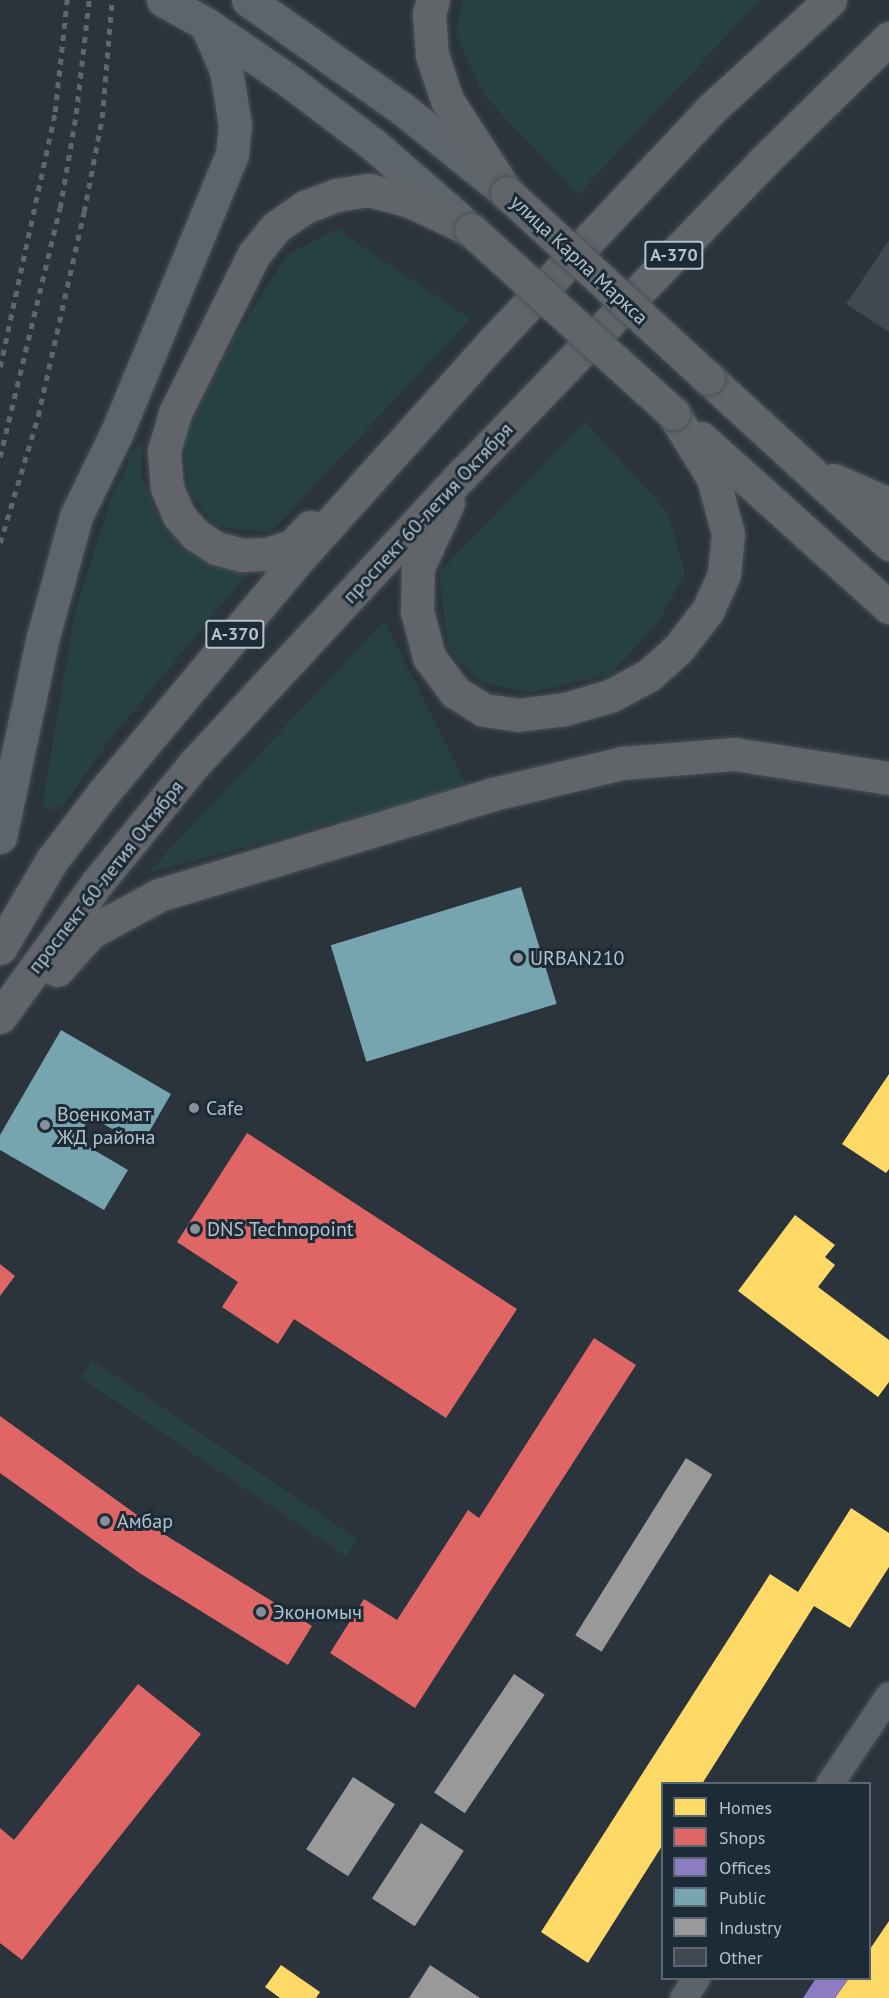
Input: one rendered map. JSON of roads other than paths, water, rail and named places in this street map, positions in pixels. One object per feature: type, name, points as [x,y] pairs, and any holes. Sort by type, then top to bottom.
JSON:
[{"type":"highway","points":[[433,0],[429,14],[432,55],[447,100],[507,193]]},
{"type":"highway","points":[[709,111],[818,0]]},
{"type":"highway","name":"проспект 60-летия Октября","points":[[0,948],[52,860],[154,729],[292,566],[495,340],[709,111],[830,0]]},
{"type":"highway","name":"проспект 60-летия Октября","points":[[0,1017],[97,883],[195,763],[462,475],[763,162],[889,38]]},
{"type":"highway","points":[[495,340],[292,546],[267,554],[242,555],[216,548],[196,535],[179,516],[167,488],[164,451],[175,413],[254,254],[276,227],[326,199],[369,190],[410,201],[471,231],[889,607]]},
{"type":"highway","name":"улица Карла Маркса","points":[[507,193],[889,544]]},
{"type":"highway","points":[[462,475],[418,567],[417,611],[429,657],[455,692],[484,710],[518,715],[576,706],[610,696],[649,675],[678,649],[708,610],[724,574],[728,534],[713,478],[673,413]]},
{"type":"highway","points":[[793,456],[855,492],[889,504]]},
{"type":"highway","points":[[0,1034],[91,932],[159,895],[493,794],[622,763],[734,754],[889,778]]},
{"type":"main road","points":[[164,0],[206,24],[374,145],[471,231]]},
{"type":"main road","name":"улица Карла Маркса","points":[[248,0],[404,110],[507,193]]},
{"type":"main road","points":[[0,837],[43,637],[76,516],[117,432],[232,154],[235,125],[226,70],[206,24]]},
{"type":"street","points":[[830,1782],[889,1695]]},
{"type":"street","points":[[683,1998],[695,1980]]},
{"type":"railway","points":[[0,367],[55,112],[67,0]]},
{"type":"railway","points":[[0,457],[60,208],[76,114],[89,0]]},
{"type":"railway","points":[[0,543],[38,416],[84,212],[102,118],[112,0]]},
{"type":"place","name":"URBAN210","points":[[518,958]]},
{"type":"place","name":"Cafe","points":[[194,1108]]},
{"type":"place","name":"Военкомат ЖД района","points":[[45,1125]]},
{"type":"place","name":"DNS Technopoint","points":[[195,1229]]},
{"type":"place","name":"Амбар","points":[[105,1521]]},
{"type":"place","name":"Экономыч","points":[[261,1612]]}]
